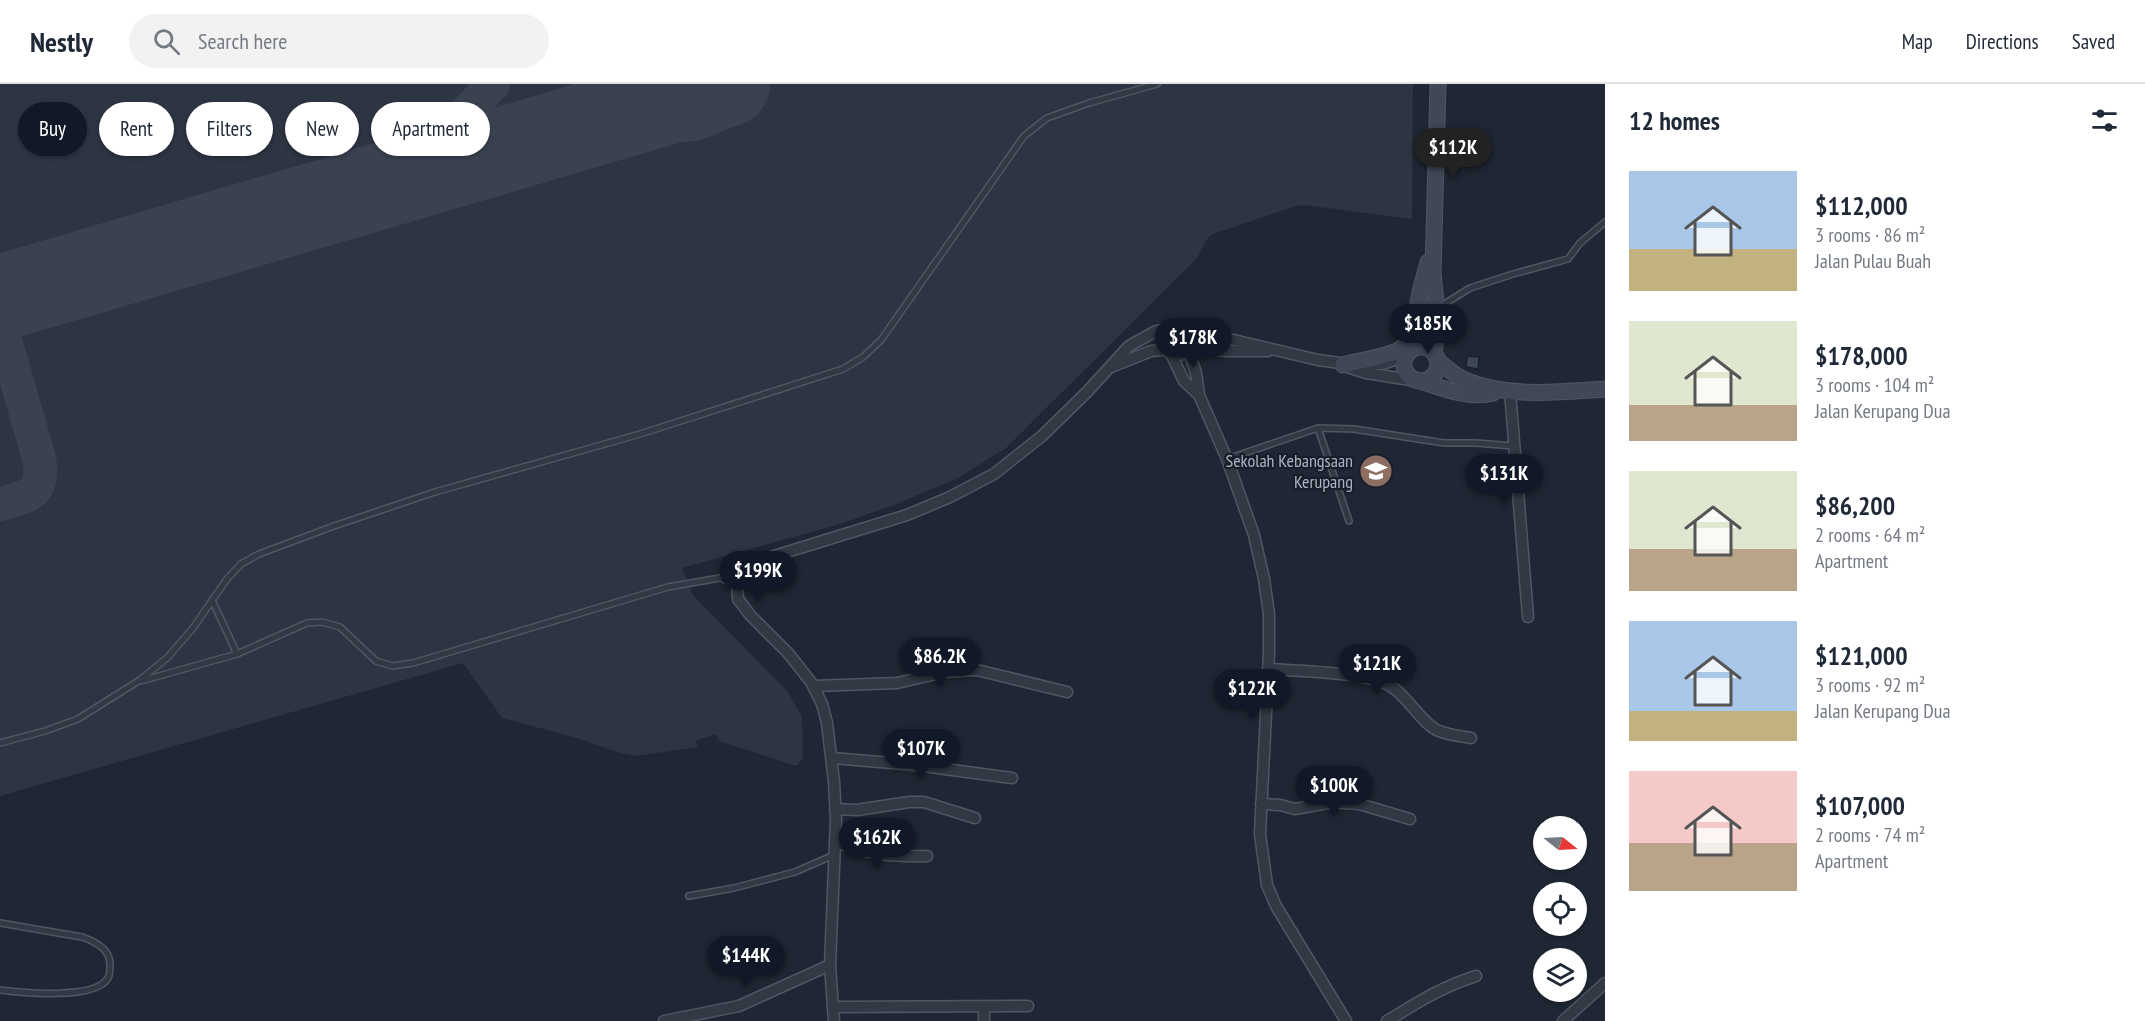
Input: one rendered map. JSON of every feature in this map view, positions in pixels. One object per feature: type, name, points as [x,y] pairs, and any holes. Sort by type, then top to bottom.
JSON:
[{"type":"main road","points":[[1438,84],[1433,273],[1445,357],[1455,375]]},
{"type":"main road","points":[[1338,363],[1388,354],[1399,350],[1410,339],[1435,233]]},
{"type":"main road","points":[[1433,273],[1411,352],[1404,360],[1405,371],[1412,379],[1447,390],[1471,394],[1506,391],[1605,390]]},
{"type":"main road","points":[[1419,381],[1433,377],[1438,366],[1436,356],[1438,315]]},
{"type":"main road","points":[[1411,352],[1425,348],[1455,375],[1467,381],[1506,391]]},
{"type":"street","points":[[834,1021],[830,965],[835,809],[827,723],[814,686],[788,653],[750,615],[738,599],[737,586],[742,575],[753,565],[774,556],[907,515],[950,497],[994,474],[1042,436],[1129,346],[1156,331],[1179,325],[1187,329],[1338,363],[1366,373],[1419,381]]},
{"type":"street","points":[[1166,329],[1161,338],[1184,381],[1199,395]]},
{"type":"street","points":[[1187,329],[1192,338],[1189,349],[1197,373],[1199,395],[1227,459],[1254,535],[1264,579],[1269,614],[1260,834],[1267,885],[1276,906],[1346,1021]]},
{"type":"street","points":[[1106,369],[1151,351],[1181,354],[1189,349],[1254,352],[1277,350]]},
{"type":"street","points":[[1338,363],[1382,364],[1411,352]]},
{"type":"street","points":[[1506,391],[1513,446],[1527,617]]},
{"type":"street","points":[[1268,669],[1377,680],[1405,697],[1437,731],[1470,738]]},
{"type":"street","points":[[814,686],[897,683],[945,672],[977,670],[1066,692]]},
{"type":"street","points":[[832,758],[915,765],[1012,778]]},
{"type":"street","points":[[835,809],[857,810],[924,802],[975,818]]},
{"type":"street","points":[[1261,804],[1295,809],[1344,802],[1359,804],[1410,819]]},
{"type":"street","points":[[835,841],[854,850],[872,854],[927,856]]},
{"type":"street","points":[[664,1021],[739,1006],[830,965]]},
{"type":"street","points":[[1387,1021],[1420,999],[1476,976]]},
{"type":"street","points":[[1563,1021],[1605,982]]},
{"type":"street","points":[[833,1007],[1028,1006]]},
{"type":"street","points":[[984,1007],[984,1021]]},
{"type":"lane","points":[[0,743],[78,719],[137,682],[168,657],[241,564],[259,554],[435,492],[640,434],[843,369],[863,357],[881,340],[1024,136],[1047,118],[1089,103],[1157,84]]},
{"type":"lane","points":[[1438,315],[1470,288],[1568,260],[1580,243],[1605,222]]},
{"type":"lane","points":[[1227,459],[1318,428],[1354,429],[1444,443],[1513,446]]},
{"type":"lane","points":[[1318,428],[1349,521]]},
{"type":"lane","points":[[137,682],[237,654],[308,623],[322,622],[340,627],[376,661],[393,666],[413,663],[668,587],[720,578],[737,586]]},
{"type":"lane","points":[[212,600],[237,654]]},
{"type":"lane","points":[[689,896],[734,888],[795,872],[834,855]]},
{"type":"lane","points":[[0,923],[95,941],[105,950],[110,961],[108,977],[101,984],[90,989],[42,993],[0,990]]},
{"type":"shaded area","points":[[0,84],[1413,84],[1412,219],[1304,205],[1213,234],[1207,239],[1197,258],[1006,448],[958,478],[894,505],[840,524],[682,568],[693,595],[787,691],[802,716],[803,757],[798,765],[719,741],[716,734],[695,741],[698,747],[636,756],[502,718],[463,663],[0,796]]},
{"type":"building","points":[[1467,356],[1479,357],[1478,369],[1466,367]]},
{"type":"taxiway","points":[[385,185],[421,160],[493,84]]},
{"type":"taxiway","points":[[604,121],[628,116],[676,125],[700,122],[711,118],[731,104],[746,84]]},
{"type":"taxiway","points":[[0,323],[39,458],[40,470],[40,479],[33,491],[20,499],[0,504]]},
{"type":"runway","points":[[0,298],[727,84]]},
{"type":"place","name":"Sekolah Kebangsaan Kerupang","points":[[1376,471]]}]
